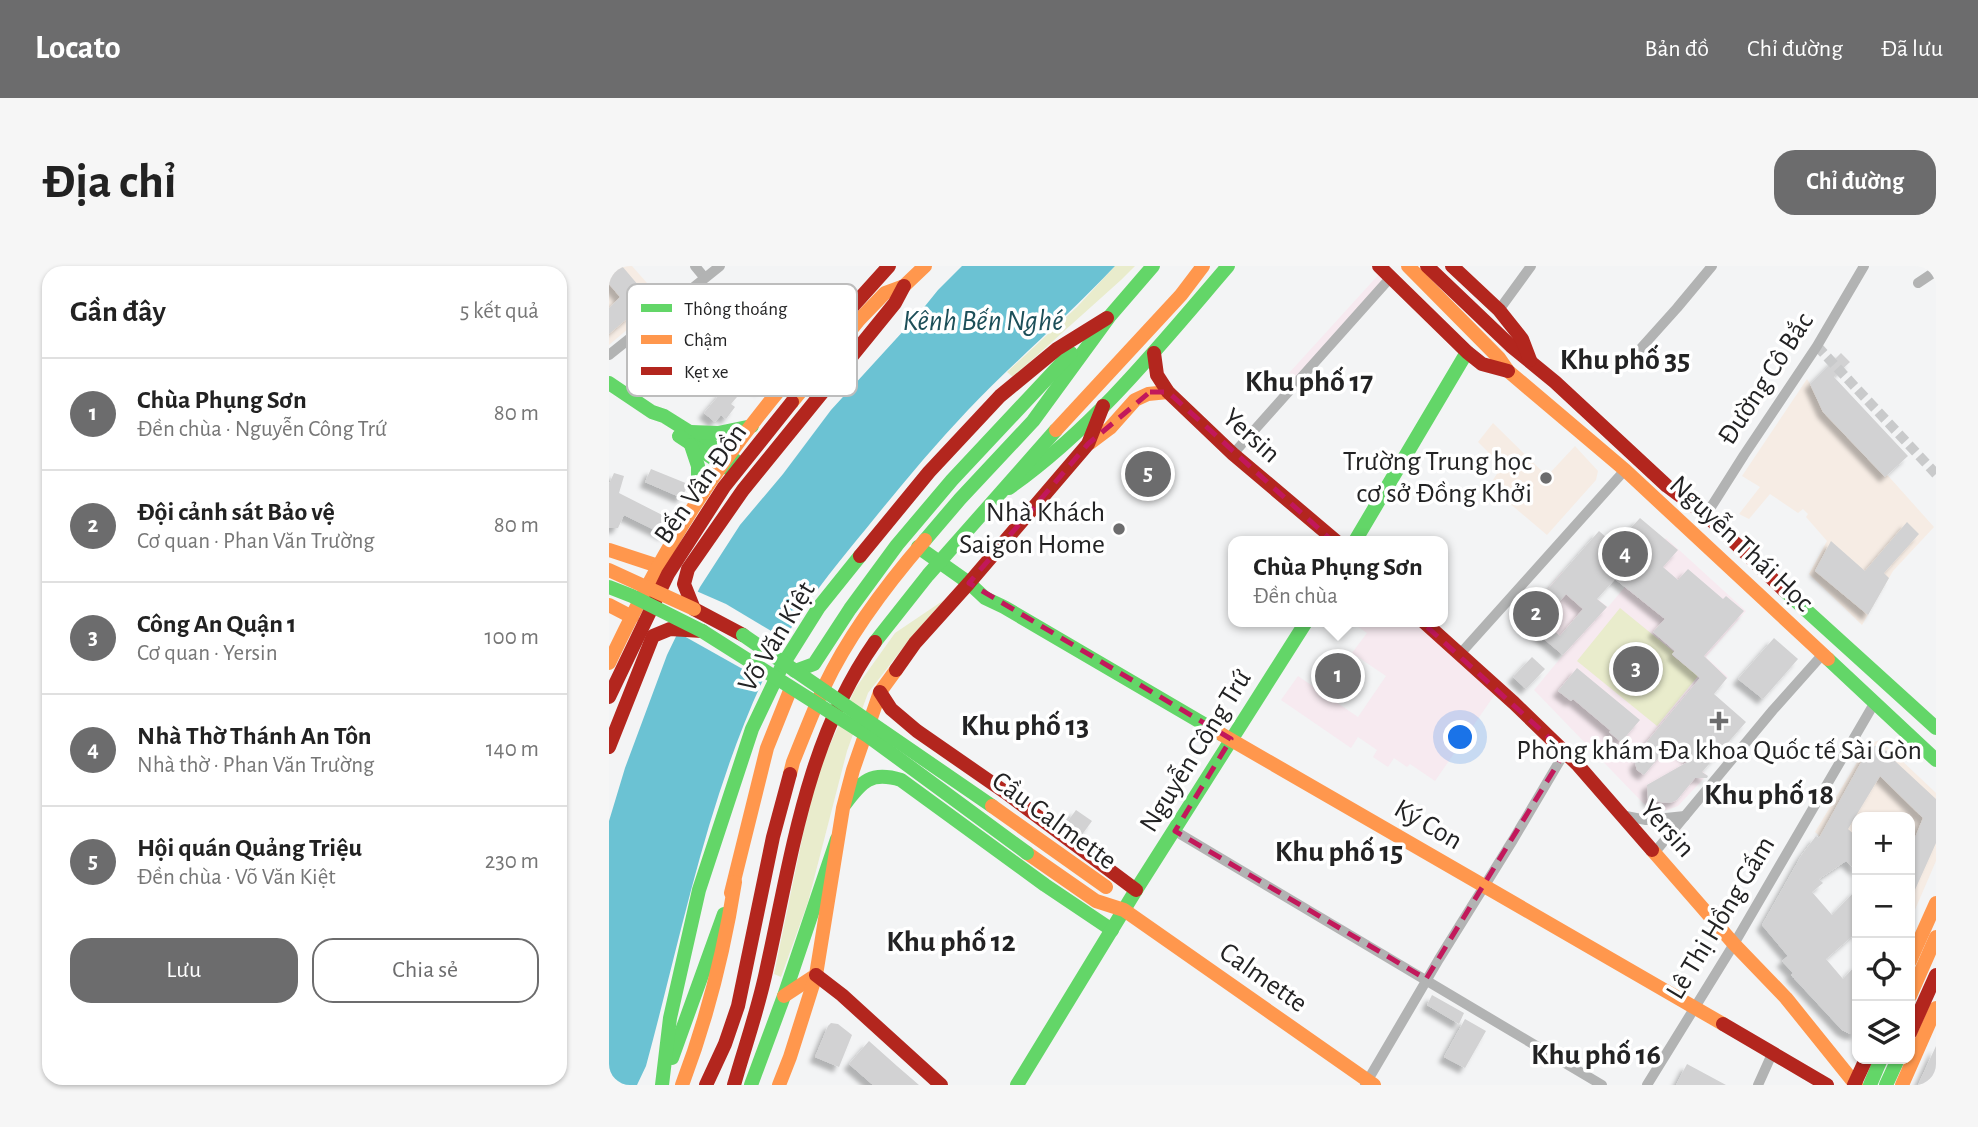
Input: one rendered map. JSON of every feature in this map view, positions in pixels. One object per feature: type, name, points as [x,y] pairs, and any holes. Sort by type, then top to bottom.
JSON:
[{"type":"main road","name":"Bến Vân Đồn","points":[[857,292],[873,272],[889,266]]},
{"type":"main road","name":"Bến Vân Đồn","points":[[857,322],[885,293],[904,286],[925,266]]},
{"type":"main road","name":"Võ Văn Kiệt","points":[[706,1085],[725,1044],[738,1006],[779,812],[793,762],[806,727],[847,645],[899,570],[960,499],[1033,421],[1109,317],[1153,266]]},
{"type":"main road","points":[[734,1085],[754,1021],[801,804],[842,695],[863,659],[911,594],[1181,296],[1203,266]]},
{"type":"main road","points":[[999,494],[1034,471],[1103,406],[1154,353],[1228,266]]},
{"type":"main road","name":"Nguyễn Thái Học","points":[[1379,266],[1467,352],[1482,364],[1504,364],[1625,470],[1936,760]]},
{"type":"main road","points":[[1408,266],[1504,364]]},
{"type":"main road","name":"Nguyễn Thái Học","points":[[1427,266],[1511,346],[1667,485],[1706,515],[1936,728]]},
{"type":"main road","name":"Nguyễn Thái Học","points":[[1452,266],[1499,310],[1522,339],[1529,360]]},
{"type":"main road","points":[[857,349],[895,303],[904,286]]},
{"type":"main road","points":[[795,671],[814,664],[897,545],[952,480],[1047,377],[1109,317]]},
{"type":"main road","name":"Võ Văn Kiệt","points":[[663,1084],[670,1018],[699,890],[752,729],[782,666],[819,607],[929,472],[1000,396],[1057,349],[1109,317]]},
{"type":"main road","points":[[1358,536],[1467,352]]},
{"type":"main road","name":"Yersin","points":[[1154,353],[1157,375],[1168,393],[1233,454],[1330,536]]},
{"type":"main road","points":[[609,383],[627,395]]},
{"type":"main road","points":[[779,1085],[816,975],[842,808],[880,692],[915,643],[1088,444],[1110,428],[1138,397],[1150,392],[1168,393]]},
{"type":"main road","points":[[628,396],[652,412],[659,422],[738,469]]},
{"type":"main road","name":"Bến Vân Đồn","points":[[609,663],[658,566],[698,498],[776,396]]},
{"type":"main road","name":"Bến Vân Đồn","points":[[609,697],[668,575],[709,509],[797,396]]},
{"type":"main road","points":[[694,609],[684,584],[688,569],[743,490],[819,396]]},
{"type":"main road","points":[[1088,444],[1103,406]]},
{"type":"main road","points":[[690,438],[752,426]]},
{"type":"main road","points":[[690,438],[698,466],[698,498]]},
{"type":"main road","name":"Ký Con","points":[[918,547],[969,583],[991,591],[1005,607],[1827,1085]]},
{"type":"main road","points":[[609,550],[658,566]]},
{"type":"main road","name":"Cầu Calmette","points":[[609,570],[743,635],[1105,887],[1124,911]]},
{"type":"main road","name":"Cầu Calmette","points":[[609,587],[702,631],[868,736],[1096,901],[1124,911]]},
{"type":"main road","points":[[609,604],[632,617]]},
{"type":"main road","name":"Nguyễn Công Trứ","points":[[1017,1085],[1136,890],[1303,627]]},
{"type":"main road","name":"Yersin","points":[[1430,627],[1565,752],[1734,944],[1786,998],[1859,1085]]},
{"type":"main road","points":[[609,747],[653,636],[670,629],[702,631]]},
{"type":"main road","points":[[1823,654],[1838,640]]},
{"type":"main road","points":[[663,1084],[735,882],[767,748],[791,688]]},
{"type":"main road","points":[[880,692],[891,709],[917,731],[1005,792],[1136,890]]},
{"type":"main road","points":[[910,785],[937,745]]},
{"type":"main road","points":[[842,808],[868,778],[880,776],[901,780],[1045,885],[1112,930]]},
{"type":"main road","points":[[751,1085],[837,839]]},
{"type":"main road","points":[[689,1085],[735,928],[735,882]]},
{"type":"main road","points":[[1915,982],[1932,933],[1936,903]]},
{"type":"main road","name":"Calmette","points":[[1124,911],[1369,1083]]},
{"type":"main road","points":[[1915,955],[1932,933]]},
{"type":"main road","points":[[784,996],[816,975]]},
{"type":"main road","points":[[816,975],[842,995],[941,1085]]},
{"type":"main road","points":[[1915,1031],[1936,975]]},
{"type":"main road","points":[[1915,1033],[1936,1008]]},
{"type":"main road","points":[[682,1085],[704,1038]]},
{"type":"main road","points":[[1859,1085],[1865,1064]]},
{"type":"main road","points":[[1859,1085],[1877,1064]]},
{"type":"main road","points":[[1886,1085],[1896,1064]]},
{"type":"main road","points":[[1902,1085],[1907,1064]]},
{"type":"street","points":[[695,266],[704,278]]},
{"type":"street","points":[[697,284],[720,266]]},
{"type":"street","points":[[1499,310],[1531,266]]},
{"type":"street","points":[[1633,357],[1712,266]]},
{"type":"street","name":"Đường Cô Bắc","points":[[1706,515],[1817,346],[1864,266]]},
{"type":"street","points":[[1919,283],[1936,271]]},
{"type":"street","points":[[1233,454],[1391,277]]},
{"type":"street","points":[[609,355],[627,340]]},
{"type":"street","points":[[1460,654],[1625,470]]},
{"type":"street","points":[[1655,852],[1823,654]]},
{"type":"street","name":"Lê Thị Hồng Gấm","points":[[1647,1085],[1734,944],[1875,702]]},
{"type":"street","points":[[1369,1083],[1426,979],[1565,752]]},
{"type":"street","points":[[1621,815],[1646,820],[1685,816]]},
{"type":"street","points":[[1175,831],[1602,1085]]},
{"type":"street","points":[[1758,1085],[1772,1054]]},
{"type":"highlighted area","points":[[1150,392],[1168,392],[1565,752],[1426,979],[1175,831],[1231,739],[969,583],[1088,444]]},
{"type":"shaded area","points":[[609,266],[632,266],[648,284],[627,284],[627,330],[609,345]]},
{"type":"shaded area","points":[[1381,272],[1388,278],[1296,380],[1289,373]]},
{"type":"shaded area","points":[[1807,379],[1822,402],[1934,527],[1893,571],[1862,625],[1809,574],[1827,541],[1806,517],[1808,514],[1803,509],[1798,513],[1770,494],[1749,519],[1739,514],[1760,487],[1742,476]]},
{"type":"shaded area","name":"Trường Trung học cơ sở Đồng Khởi","points":[[1493,423],[1547,476],[1575,446],[1598,471],[1596,480],[1547,535],[1489,486],[1502,466],[1478,442]]},
{"type":"shaded area","points":[[1666,538],[1746,611],[1706,657],[1728,677],[1671,743],[1707,775],[1678,806],[1664,811],[1643,803],[1534,690],[1563,655],[1521,620],[1562,572],[1608,607]]},
{"type":"shaded area","points":[[1358,627],[1418,627],[1502,684],[1435,781],[1410,764],[1407,767],[1394,758],[1388,767],[1373,757],[1377,750],[1358,737],[1351,748],[1281,700],[1298,676],[1358,717],[1386,676],[1352,653],[1367,633]]},
{"type":"shaded area","points":[[1880,740],[1936,793],[1936,861],[1915,910],[1915,812],[1852,812],[1852,866],[1815,832],[1868,744]]},
{"type":"green space","points":[[1115,266],[1135,266],[1013,377],[1007,372],[1077,307]]},
{"type":"green space","points":[[944,600],[868,693],[847,751],[808,902],[781,977],[774,974],[808,810],[823,760],[855,689],[895,633]]},
{"type":"green space","points":[[1620,608],[1674,652],[1672,655],[1698,676],[1657,726],[1577,661]]},
{"type":"water","name":"Kênh Bến Nghé","points":[[962,266],[1115,266],[941,439],[836,566],[783,641],[742,728],[725,775],[696,871],[646,1066],[637,1085],[609,1085],[609,821],[625,768],[667,655],[700,587],[740,525],[831,410],[844,396],[857,396],[857,382]]},
{"type":"pier","points":[[694,590],[726,604],[788,641],[766,682],[675,631]]},
{"type":"building","points":[[609,266],[622,266],[637,284],[627,284],[627,319],[609,334],[609,308],[620,297],[609,284]]},
{"type":"building","points":[[1841,353],[1850,362],[1834,377],[1908,456],[1885,477],[1823,412],[1810,384]]},
{"type":"building","points":[[718,396],[737,397],[731,404],[735,407],[726,419],[721,415],[715,422],[704,413]]},
{"type":"building","points":[[651,469],[688,484],[682,498],[645,482]]},
{"type":"building","points":[[614,473],[624,476],[619,493],[674,521],[665,535],[624,515],[618,528],[609,528],[609,484]]},
{"type":"building","points":[[1640,518],[1678,550],[1663,567],[1678,580],[1688,569],[1723,599],[1726,596],[1744,611],[1704,656],[1727,678],[1714,694],[1746,722],[1702,772],[1707,778],[1695,778],[1677,800],[1670,803],[1648,801],[1647,785],[1691,760],[1671,743],[1644,775],[1637,770],[1635,763],[1644,753],[1640,750],[1700,678],[1672,654],[1675,651],[1653,632],[1665,619],[1615,579],[1597,599],[1607,607],[1563,655],[1521,620],[1599,531],[1615,545]],"holes":[[[1566,594],[1583,609],[1560,636],[1543,621]]]},
{"type":"building","points":[[1907,522],[1919,534],[1884,573],[1889,578],[1868,615],[1815,571],[1831,541],[1865,571]]},
{"type":"building","points":[[1774,638],[1798,659],[1763,699],[1738,679]]},
{"type":"building","points":[[1532,657],[1545,669],[1526,689],[1513,677]]},
{"type":"building","points":[[1577,668],[1640,720],[1621,742],[1573,699],[1571,701],[1558,691]]},
{"type":"building","points":[[1878,745],[1888,750],[1897,758],[1895,761],[1936,799],[1936,843],[1915,890],[1915,838],[1923,818],[1880,776],[1858,812],[1852,812],[1852,822],[1848,829],[1852,833],[1852,866],[1846,861],[1819,879],[1823,883],[1812,892],[1832,915],[1852,894],[1852,936],[1826,959],[1843,979],[1852,969],[1850,1034],[1842,1030],[1791,975],[1793,973],[1782,961],[1788,956],[1762,925],[1801,856],[1816,836],[1819,838],[1869,748]]},
{"type":"building","points":[[1076,810],[1092,821],[1081,836],[1065,825]]},
{"type":"building","points":[[1432,995],[1464,1013],[1459,1024],[1427,1005]]},
{"type":"building","points":[[1465,1019],[1486,1031],[1465,1068],[1444,1057]]},
{"type":"building","points":[[831,1023],[838,1024],[852,1035],[839,1067],[815,1057]]},
{"type":"building","points":[[869,1041],[919,1085],[873,1085],[849,1064]]},
{"type":"building","points":[[1936,1046],[1936,1085],[1918,1085]]},
{"type":"building","points":[[1687,1064],[1726,1085],[1676,1085]]},
{"type":"tunnel","points":[[1817,346],[1936,474]]},
{"type":"traffic: fast","points":[[925,540],[1033,421],[1109,317],[1153,266]]},
{"type":"traffic: fast","points":[[1009,488],[1070,439],[1098,412],[1152,355],[1228,266]]},
{"type":"traffic: fast","points":[[1358,536],[1467,352]]},
{"type":"traffic: fast","points":[[795,671],[814,664],[897,545],[952,480],[1071,353]]},
{"type":"traffic: fast","points":[[609,383],[627,395]]},
{"type":"traffic: fast","points":[[628,396],[736,461]]},
{"type":"traffic: fast","points":[[691,432],[718,433],[752,426]]},
{"type":"traffic: fast","points":[[875,642],[928,575],[1056,430]]},
{"type":"traffic: fast","points":[[679,436],[729,469]]},
{"type":"traffic: fast","points":[[691,445],[698,466],[698,497]]},
{"type":"traffic: fast","points":[[918,547],[969,583],[985,598],[1221,734]]},
{"type":"traffic: fast","points":[[662,1085],[670,1018],[699,890],[752,729],[782,666],[819,607],[860,556]]},
{"type":"traffic: fast","points":[[609,587],[702,631],[868,736],[1027,853]]},
{"type":"traffic: fast","points":[[1785,591],[1936,728]]},
{"type":"traffic: fast","points":[[1017,1085],[1136,890],[1303,627]]},
{"type":"traffic: fast","points":[[743,635],[992,806]]},
{"type":"traffic: fast","points":[[1828,659],[1936,760]]},
{"type":"traffic: fast","points":[[845,804],[868,780],[882,777],[901,780],[1045,885],[1112,930]]},
{"type":"traffic: fast","points":[[751,1085],[837,839]]},
{"type":"traffic: fast","points":[[672,1058],[724,914]]},
{"type":"traffic: fast","points":[[1870,1085],[1879,1064]]},
{"type":"traffic: fast","points":[[1886,1085],[1896,1064]]},
{"type":"traffic: slow","points":[[857,322],[885,293],[904,286],[925,266]]},
{"type":"traffic: slow","points":[[1056,430],[1181,295],[1203,266]]},
{"type":"traffic: slow","points":[[1408,266],[1499,358],[1508,371],[1625,470],[1828,659]]},
{"type":"traffic: slow","points":[[1090,443],[1110,428],[1135,400],[1148,394],[1168,392]]},
{"type":"traffic: slow","points":[[609,663],[681,527],[721,466],[775,396]]},
{"type":"traffic: slow","points":[[792,402],[797,396]]},
{"type":"traffic: slow","points":[[790,774],[834,667],[883,592],[925,540]]},
{"type":"traffic: slow","points":[[609,550],[658,566]]},
{"type":"traffic: slow","points":[[609,570],[694,609]]},
{"type":"traffic: slow","points":[[609,605],[632,617]]},
{"type":"traffic: slow","points":[[779,1085],[816,975],[843,808],[853,770],[880,692],[896,670]]},
{"type":"traffic: slow","points":[[731,893],[767,748],[791,688]]},
{"type":"traffic: slow","points":[[1221,734],[1723,1024]]},
{"type":"traffic: slow","points":[[992,806],[1106,887]]},
{"type":"traffic: slow","points":[[1652,850],[1734,944],[1786,998],[1856,1085]]},
{"type":"traffic: slow","points":[[1027,853],[1096,901],[1124,910],[1374,1085]]},
{"type":"traffic: slow","points":[[682,1085],[714,985],[735,882]]},
{"type":"traffic: slow","points":[[1915,950],[1936,903]]},
{"type":"traffic: slow","points":[[1915,985],[1936,937]]},
{"type":"traffic: slow","points":[[784,996],[816,975]]},
{"type":"traffic: slow","points":[[1902,1085],[1936,1008]]},
{"type":"traffic: jam","points":[[857,302],[889,266]]},
{"type":"traffic: jam","points":[[1379,266],[1467,352],[1482,364],[1508,371]]},
{"type":"traffic: jam","points":[[1427,266],[1511,346],[1555,382],[1667,486],[1706,515],[1785,591]]},
{"type":"traffic: jam","points":[[1452,266],[1499,310],[1522,339],[1530,360]]},
{"type":"traffic: jam","points":[[857,350],[895,303],[904,286]]},
{"type":"traffic: jam","points":[[860,556],[929,472],[1000,396],[1057,349],[1107,318]]},
{"type":"traffic: jam","points":[[1154,353],[1157,375],[1168,392],[1233,454],[1330,536]]},
{"type":"traffic: jam","points":[[743,635],[694,609],[684,584],[688,569],[743,490],[819,396]]},
{"type":"traffic: jam","points":[[609,697],[668,574],[724,487],[792,402]]},
{"type":"traffic: jam","points":[[896,670],[915,643],[1088,444],[1103,406]]},
{"type":"traffic: jam","points":[[1430,627],[1577,764],[1652,850]]},
{"type":"traffic: jam","points":[[609,747],[653,636],[670,629],[702,631]]},
{"type":"traffic: jam","points":[[734,1085],[760,997],[805,798],[833,718],[852,679],[875,642]]},
{"type":"traffic: jam","points":[[880,692],[891,709],[917,731],[1005,792],[1136,890]]},
{"type":"traffic: jam","points":[[706,1085],[725,1044],[738,1006],[773,837],[790,774]]},
{"type":"traffic: jam","points":[[816,975],[842,995],[941,1085]]},
{"type":"traffic: jam","points":[[1915,1022],[1936,975]]},
{"type":"traffic: jam","points":[[1723,1024],[1827,1085]]},
{"type":"traffic: jam","points":[[1854,1085],[1864,1064]]},
{"type":"place","name":"Hội quán Quảng Triệu","points":[[1148,474]]},
{"type":"place","name":"Trường Trung học cơ sở Đồng Khởi","points":[[1546,478]]},
{"type":"place","name":"Nhà Khách Saigon Home","points":[[1119,529]]},
{"type":"place","name":"Nhà Thờ Thánh An Tôn","points":[[1625,554]]},
{"type":"place","name":"Đội cảnh sát Bảo vệ","points":[[1536,614]]},
{"type":"place","name":"Công An Quận 1","points":[[1636,669]]},
{"type":"place","name":"Chùa Phụng Sơn","points":[[1338,676]]},
{"type":"place","name":"Phòng khám Đa khoa Quốc tế Sài Gòn","points":[[1719,721]]},
{"type":"district","name":"Khu phố 35","points":[[1625,360]]},
{"type":"district","name":"Khu phố 17","points":[[1309,382]]},
{"type":"district","name":"Khu phố 13","points":[[1025,726]]},
{"type":"district","name":"Khu phố 18","points":[[1769,795]]},
{"type":"district","name":"Khu phố 15","points":[[1339,852]]},
{"type":"district","name":"Khu phố 12","points":[[951,942]]},
{"type":"district","name":"Khu phố 16","points":[[1596,1055]]}]
